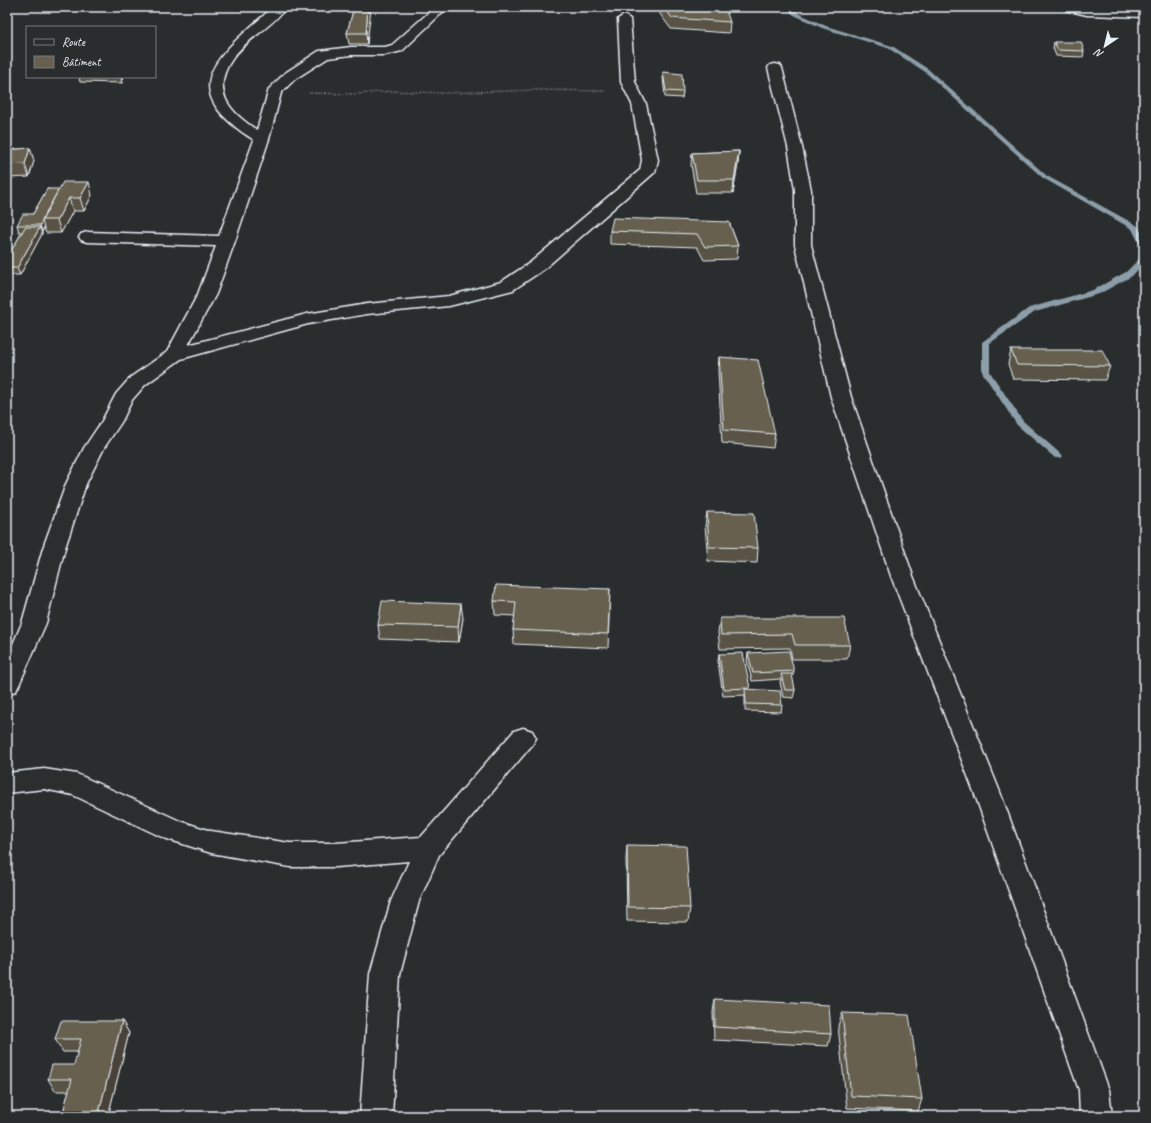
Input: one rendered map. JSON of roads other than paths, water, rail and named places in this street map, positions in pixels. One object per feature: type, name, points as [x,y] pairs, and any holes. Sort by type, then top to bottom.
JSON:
[{"type":"street","points":[[262,139],[238,124],[222,107],[217,96],[214,82],[227,56],[280,7]]},
{"type":"street","points":[[174,355],[207,294],[262,139],[274,92],[290,76],[324,54],[351,51],[385,51],[396,48],[442,7]]},
{"type":"street","points":[[1068,7],[1087,10],[1144,13]]},
{"type":"street","points":[[7,685],[34,623],[54,548],[76,484],[94,448],[112,421],[123,398],[138,381],[174,355],[307,319],[367,309],[448,301],[507,286],[537,266],[647,172],[650,160],[638,104],[628,82],[624,20]]},
{"type":"street","points":[[775,68],[795,147],[803,190],[803,245],[840,397],[902,576],[987,792],[1094,1090],[1096,1116]]},
{"type":"street","points":[[87,237],[227,241]]},
{"type":"street","points":[[376,1116],[385,974],[405,901],[428,848],[523,738]]},
{"type":"street","points":[[7,783],[44,779],[77,785],[173,830],[211,842],[290,855],[336,855],[428,848]]},
{"type":"waterway","points":[[787,7],[796,14],[824,27],[890,47],[926,70],[1045,177],[1135,228],[1144,245]]},
{"type":"waterway","points":[[1058,456],[1020,423],[986,372],[986,342],[1032,310],[1096,292],[1129,274],[1144,259]]}]
